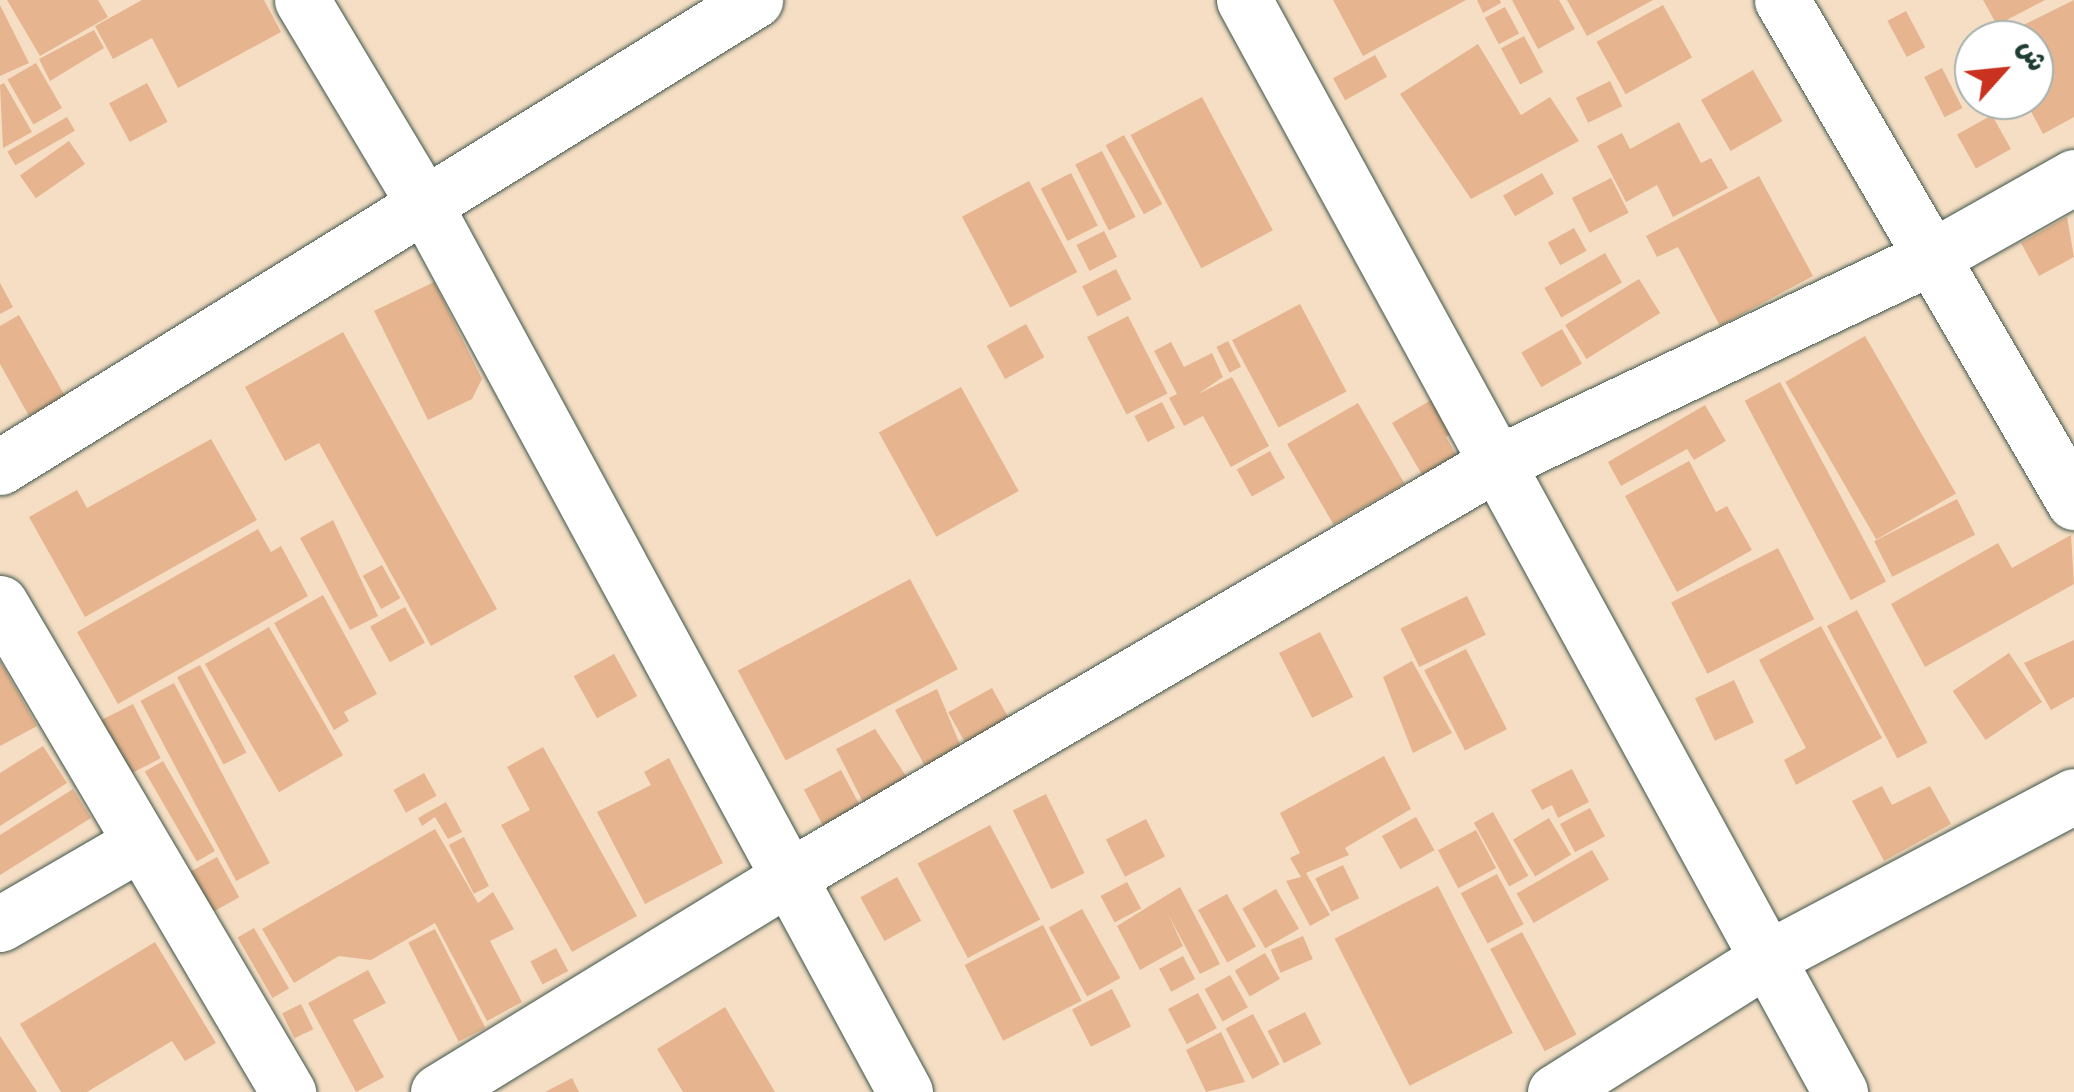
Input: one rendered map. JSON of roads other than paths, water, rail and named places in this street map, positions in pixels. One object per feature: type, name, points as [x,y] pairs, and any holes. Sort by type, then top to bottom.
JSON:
[{"type":"street","points":[[302,0],[426,209],[905,1092]]},
{"type":"street","points":[[0,467],[426,209],[755,0]]},
{"type":"street","points":[[1244,0],[1493,464],[1840,1092]]},
{"type":"street","points":[[1782,0],[2074,502]]},
{"type":"street","points":[[438,1092],[786,878],[1493,464],[1932,257],[2074,177]]},
{"type":"street","points":[[0,603],[288,1092]]},
{"type":"street","points":[[1555,1092],[1766,959],[2074,796]]},
{"type":"street","points":[[0,924],[140,843]]}]
